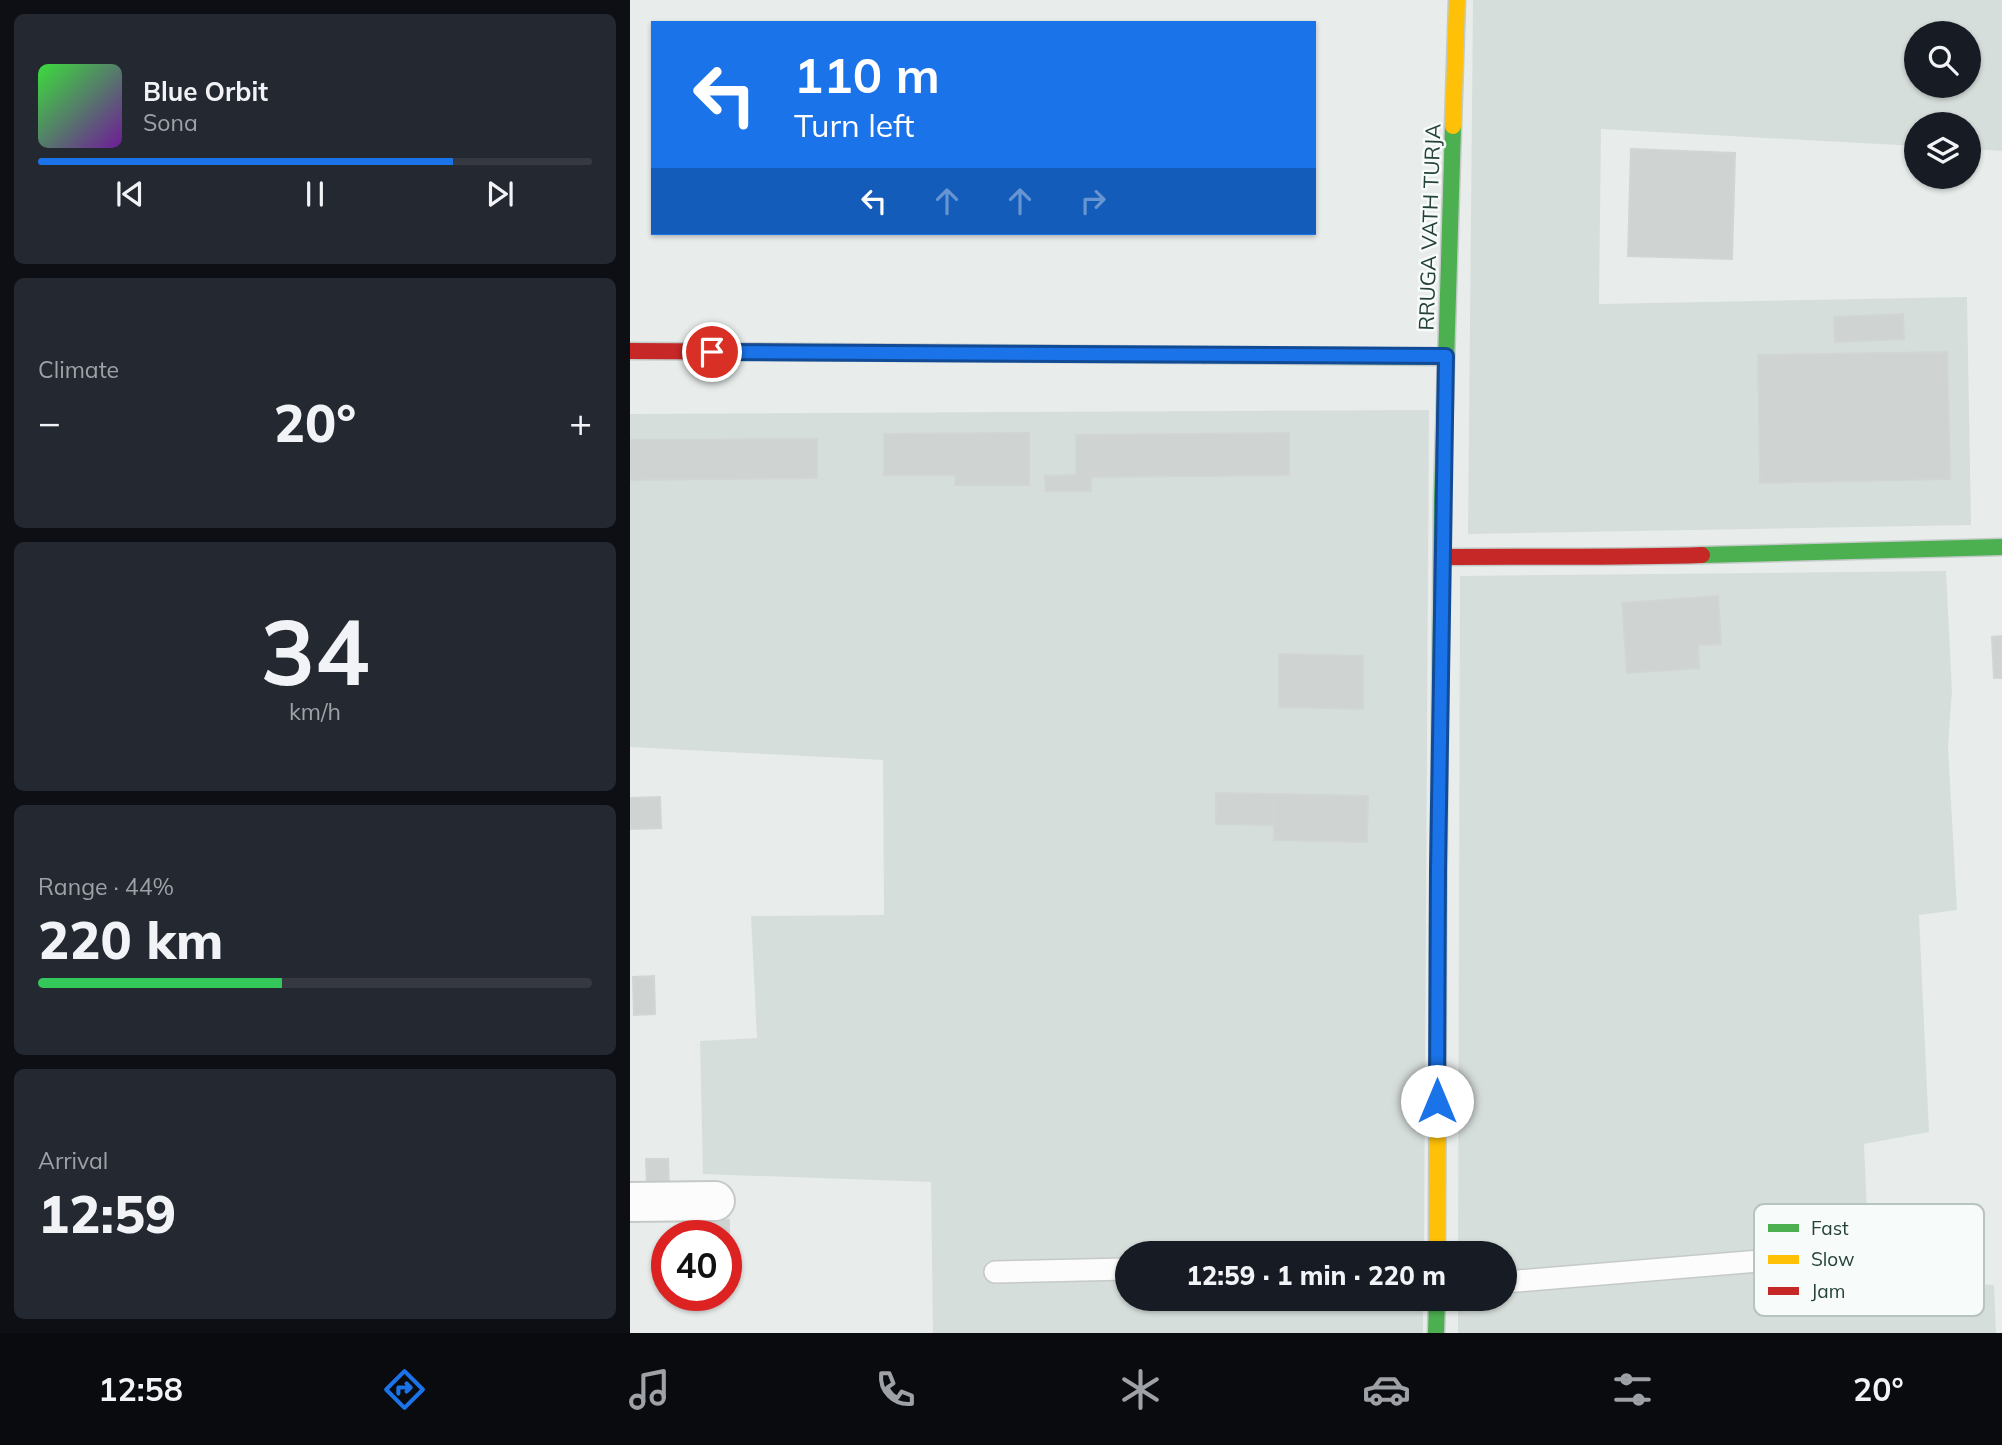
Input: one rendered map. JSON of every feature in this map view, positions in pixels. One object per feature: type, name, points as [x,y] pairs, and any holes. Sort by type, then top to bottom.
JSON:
[{"type":"street","name":"RRUGA VATH TURJA","points":[[1437,1241],[1442,557],[1457,0]]},
{"type":"street","points":[[630,351],[1446,356]]},
{"type":"street","points":[[1442,557],[1609,558],[2002,547]]},
{"type":"street","points":[[630,1202],[715,1201]]},
{"type":"street","points":[[1436,1333],[1437,1311]]},
{"type":"lane","points":[[1517,1281],[1754,1261]]},
{"type":"lane","points":[[995,1272],[1115,1269]]},
{"type":"shaded area","points":[[1473,0],[2002,0],[2002,151],[1981,150],[1981,112],[1904,112],[1904,145],[1601,129],[1599,304],[1967,297],[1971,525],[1468,534]]},
{"type":"shaded area","points":[[1429,410],[1424,1241],[1115,1241],[1115,1311],[1423,1311],[1423,1333],[933,1333],[931,1182],[703,1174],[700,1041],[757,1038],[751,916],[884,915],[883,760],[630,747],[630,414]]},
{"type":"shaded area","points":[[1946,571],[1952,691],[1948,746],[1957,910],[1919,915],[1929,1132],[1864,1144],[1867,1204],[1754,1204],[1754,1316],[1984,1316],[1984,1285],[1994,1285],[1996,1333],[1458,1333],[1458,1311],[1517,1311],[1517,1241],[1458,1241],[1460,576]]},
{"type":"building","points":[[1631,149],[1735,153],[1732,259],[1628,256]]},
{"type":"building","points":[[1903,314],[1904,339],[1835,342],[1834,317]]},
{"type":"building","points":[[1947,352],[1950,479],[1760,483],[1758,355]]},
{"type":"building","points":[[1029,433],[1029,485],[955,485],[956,475],[884,475],[884,434]]},
{"type":"building","points":[[1289,433],[1289,475],[1091,477],[1091,491],[1046,491],[1045,476],[1076,475],[1076,435]]},
{"type":"building","points":[[817,439],[817,478],[630,480],[630,440]]},
{"type":"building","points":[[1718,596],[1721,644],[1698,645],[1699,668],[1627,673],[1622,603]]},
{"type":"building","points":[[2002,636],[2002,678],[1994,678],[1992,637]]},
{"type":"building","points":[[1279,654],[1363,656],[1363,709],[1279,707]]},
{"type":"building","points":[[1216,793],[1274,794],[1274,825],[1216,824]]},
{"type":"building","points":[[1274,794],[1368,796],[1367,842],[1274,840]]},
{"type":"building","points":[[660,797],[661,828],[630,829],[630,798]]},
{"type":"building","points":[[654,976],[655,1014],[634,1015],[633,977]]},
{"type":"building","points":[[646,1159],[668,1159],[669,1186],[647,1187]]},
{"type":"traffic: fast","points":[[1438,927],[1442,498],[1453,126]]},
{"type":"traffic: fast","points":[[1204,355],[1446,357]]},
{"type":"traffic: fast","points":[[1702,555],[2002,547]]},
{"type":"traffic: fast","points":[[1436,1333],[1437,1311]]},
{"type":"traffic: slow","points":[[1453,126],[1457,0]]},
{"type":"traffic: slow","points":[[938,353],[1204,355]]},
{"type":"traffic: slow","points":[[1437,1241],[1438,927]]},
{"type":"traffic: jam","points":[[630,351],[938,353]]},
{"type":"traffic: jam","points":[[1442,557],[1702,555]]},
{"type":"route","points":[[712,352],[1446,356],[1437,1101]]}]
